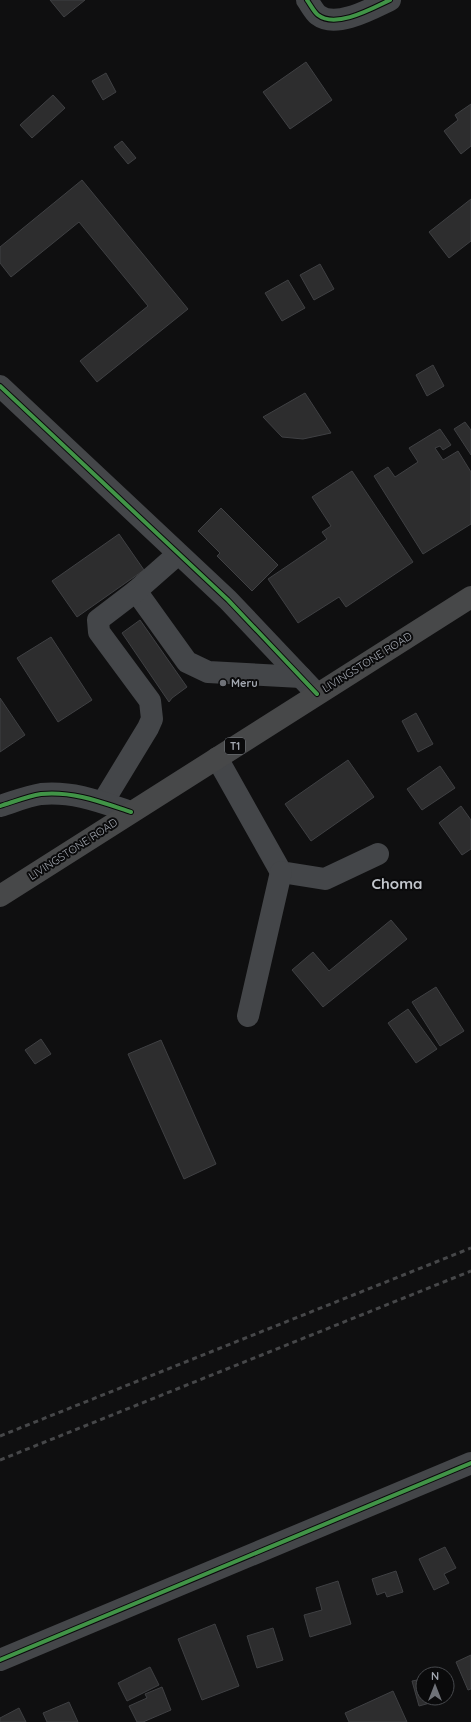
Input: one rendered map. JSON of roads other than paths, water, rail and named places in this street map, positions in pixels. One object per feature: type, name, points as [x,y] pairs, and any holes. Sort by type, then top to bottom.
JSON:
[{"type":"highway","name":"LIVINGSTONE ROAD","points":[[0,896],[471,597]]},
{"type":"street","points":[[307,0],[318,15],[330,19],[344,18],[369,10],[390,0]]},
{"type":"street","points":[[0,386],[228,600],[317,694]]},
{"type":"street","points":[[103,802],[148,728],[152,718],[150,701],[99,632],[97,626],[98,620],[136,591],[178,554]]},
{"type":"street","points":[[136,591],[187,662],[196,667],[208,672],[301,677]]},
{"type":"street","points":[[217,758],[281,872],[248,1016]]},
{"type":"street","points":[[0,806],[41,794],[73,794],[103,802],[131,812]]},
{"type":"street","points":[[281,872],[325,879],[378,854]]},
{"type":"street","points":[[0,1660],[471,1463]]},
{"type":"railway","points":[[0,1436],[471,1248]]},
{"type":"railway","points":[[0,1460],[471,1271]]},
{"type":"place","name":"Meru","points":[[223,683]]},
{"type":"district","name":"Choma","points":[[397,883]]}]
